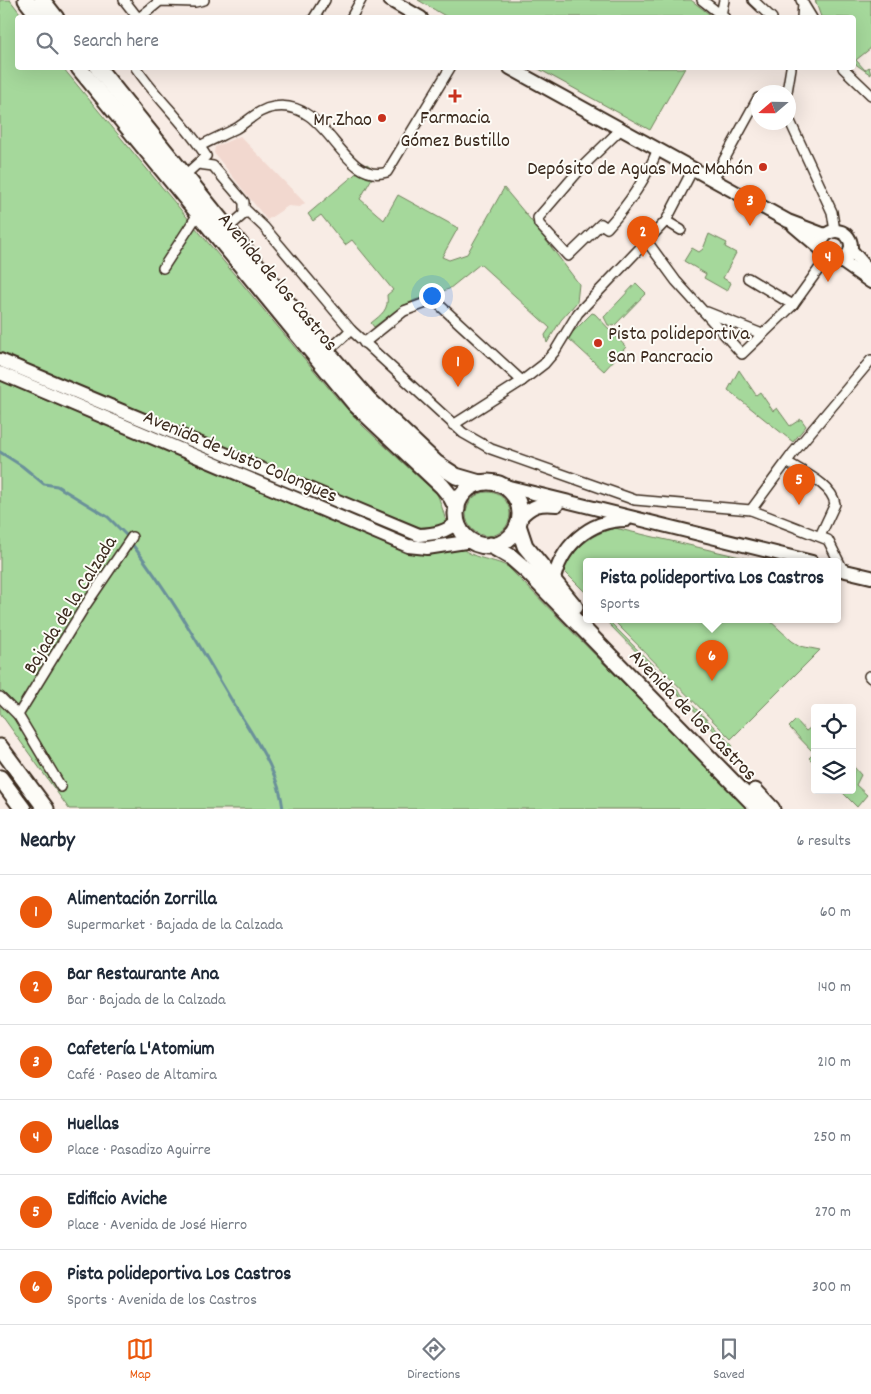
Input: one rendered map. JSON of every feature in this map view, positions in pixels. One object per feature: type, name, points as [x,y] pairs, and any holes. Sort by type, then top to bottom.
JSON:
[{"type":"main road","points":[[26,0],[38,15]]},
{"type":"main road","points":[[42,0],[54,15]]},
{"type":"main road","points":[[390,0],[416,15]]},
{"type":"main road","name":"Avenida de los Castros","points":[[81,70],[355,404],[442,486],[451,497],[457,516]]},
{"type":"main road","name":"Avenida de los Castros","points":[[100,70],[327,352],[368,399],[436,463],[456,476],[480,483]]},
{"type":"main road","points":[[514,70],[788,221],[848,237],[851,250],[871,273]]},
{"type":"main road","points":[[788,221],[834,262],[841,261],[851,250]]},
{"type":"main road","points":[[824,254],[830,233]]},
{"type":"main road","points":[[841,261],[871,282]]},
{"type":"main road","name":"Avenida de Justo Colongues","points":[[0,360],[419,535],[436,534],[447,530],[457,516]]},
{"type":"main road","name":"Avenida de Justo Colongues","points":[[0,373],[408,546],[427,548],[472,541]]},
{"type":"main road","points":[[584,506],[577,508],[543,503],[531,507],[508,540],[496,545],[472,541],[463,533],[457,516],[461,498],[469,488],[480,483],[493,482],[796,558]]},
{"type":"main road","points":[[505,486],[514,495],[519,506],[519,522]]},
{"type":"main road","points":[[553,583],[560,560],[583,533],[608,521],[642,520]]},
{"type":"main road","name":"Avenida de los Castros","points":[[519,522],[525,546],[553,583],[583,616]]},
{"type":"main road","name":"Avenida de los Castros","points":[[490,545],[512,557],[759,809]]},
{"type":"main road","points":[[841,569],[871,577]]},
{"type":"main road","name":"Avenida de los Castros","points":[[590,623],[772,809]]},
{"type":"main road","points":[[0,747],[46,809]]},
{"type":"main road","points":[[0,778],[23,809]]},
{"type":"street","points":[[124,0],[136,15]]},
{"type":"street","points":[[143,15],[160,1],[195,2],[204,0]]},
{"type":"street","points":[[316,15],[325,0]]},
{"type":"street","points":[[352,15],[361,0]]},
{"type":"street","points":[[702,0],[722,15]]},
{"type":"street","points":[[723,15],[724,0]]},
{"type":"street","points":[[753,0],[769,15]]},
{"type":"street","points":[[802,1],[802,15]]},
{"type":"street","points":[[802,1],[810,15]]},
{"type":"street","points":[[138,70],[200,146],[206,156],[184,176]]},
{"type":"street","points":[[200,146],[236,128],[262,111],[275,107],[290,106],[305,111],[312,116],[356,164],[374,173],[387,172],[449,70]]},
{"type":"street","points":[[788,85],[791,70]]},
{"type":"street","points":[[845,70],[871,95]]},
{"type":"street","points":[[713,180],[751,111]]},
{"type":"street","points":[[622,128],[582,167],[538,218],[539,224],[568,256],[601,224],[607,228],[624,210],[638,189],[658,149]]},
{"type":"street","points":[[794,130],[832,212],[830,233]]},
{"type":"street","name":"Avenida de los Castros","points":[[198,164],[213,166],[237,192],[246,210],[264,227],[364,343],[453,425],[491,449],[635,500],[751,510],[820,536]]},
{"type":"street","points":[[453,425],[522,381],[544,364],[555,351],[578,313],[666,221],[693,169]]},
{"type":"street","name":"Avenida de los Castros","points":[[228,229],[239,221],[246,210]]},
{"type":"street","points":[[163,268],[198,214]]},
{"type":"street","points":[[666,221],[681,230]]},
{"type":"street","points":[[646,240],[676,281],[742,354],[793,305],[824,254]]},
{"type":"street","points":[[748,278],[793,305]]},
{"type":"street","name":"Avenida de los Castros","points":[[364,343],[404,312],[434,300],[522,381]]},
{"type":"street","points":[[702,309],[762,334]]},
{"type":"street","points":[[721,330],[730,322]]},
{"type":"street","name":"Avenida de los Castros","points":[[327,352],[351,330]]},
{"type":"street","points":[[751,510],[797,449],[871,360]]},
{"type":"street","points":[[787,462],[821,484],[834,498],[835,504],[820,536],[828,540],[833,546],[837,558]]},
{"type":"street","name":"Bajada de la Calzada","points":[[18,715],[85,606],[132,537]]},
{"type":"street","points":[[0,697],[18,715],[61,787]]},
{"type":"shaded area","points":[[240,136],[305,203],[300,207],[288,206],[267,220],[214,153],[215,147]]},
{"type":"green space","points":[[0,0],[10,0],[21,15],[15,15],[15,70],[65,70],[337,398],[363,426],[437,494],[451,535],[456,543],[471,554],[508,567],[748,809],[69,809],[0,713]]},
{"type":"green space","points":[[418,0],[691,0],[710,15],[444,15]]},
{"type":"green space","points":[[815,0],[871,0],[871,48],[856,60],[856,15],[820,15]]},
{"type":"green space","points":[[856,60],[865,70],[869,67],[871,75],[856,64]]},
{"type":"green space","points":[[541,70],[684,70],[650,130]]},
{"type":"green space","points":[[367,164],[376,171],[360,199],[384,220],[398,195],[458,228],[442,257],[449,260],[467,254],[504,188],[579,284],[577,302],[561,320],[547,343],[545,335],[550,328],[480,264],[449,289],[415,300],[399,308],[374,327],[371,323],[386,308],[387,295],[393,290],[352,240],[345,245],[321,215],[313,221],[308,214]]},
{"type":"green space","points":[[709,234],[727,243],[725,247],[736,253],[723,278],[731,283],[727,291],[704,278],[706,274],[684,261],[692,248],[699,252],[703,249]]},
{"type":"green space","points":[[636,283],[646,293],[614,326],[608,325],[604,317]]},
{"type":"green space","name":"Pista polideportiva San Pancracio","points":[[592,313],[626,347],[604,371],[569,339],[569,336]]},
{"type":"green space","points":[[739,370],[756,395],[760,392],[773,411],[777,408],[790,426],[801,419],[806,426],[793,442],[728,390]]},
{"type":"green space","points":[[492,492],[504,498],[509,505],[509,523],[504,530],[497,535],[484,536],[476,533],[469,526],[466,510],[469,502],[476,495]]},
{"type":"green space","points":[[615,528],[744,558],[583,558],[583,590],[563,570],[578,548],[591,538]]},
{"type":"green space","points":[[608,623],[611,623],[733,746],[731,748]]},
{"type":"green space","points":[[616,623],[772,623],[800,646],[820,650],[731,739]]},
{"type":"green space","points":[[796,720],[806,731],[811,729],[811,750],[789,727]]},
{"type":"green space","points":[[856,769],[861,775],[856,785]]},
{"type":"green space","points":[[856,785],[867,795],[857,807],[844,794],[856,794]]},
{"type":"waterway","points":[[0,452],[22,466],[44,484],[57,486],[108,517],[127,536]]},
{"type":"waterway","points":[[132,544],[173,603],[265,755],[281,795],[283,809]]},
{"type":"place","name":"Farmacia Gómez Bustillo","points":[[455,96]]},
{"type":"place","name":"Mr.Zhao","points":[[382,118]]},
{"type":"place","name":"Depósito de Aguas Mac Mahón","points":[[763,167]]},
{"type":"place","name":"Cafetería L'Atomium","points":[[750,226]]},
{"type":"place","name":"Bar Restaurante Ana","points":[[643,257]]},
{"type":"place","name":"Huellas","points":[[828,282]]},
{"type":"place","name":"Pista polideportiva San Pancracio","points":[[598,343]]},
{"type":"place","name":"Alimentación Zorrilla","points":[[458,387]]},
{"type":"place","name":"Edificio Aviche","points":[[799,505]]},
{"type":"place","name":"Pista polideportiva Los Castros","points":[[712,681]]}]
